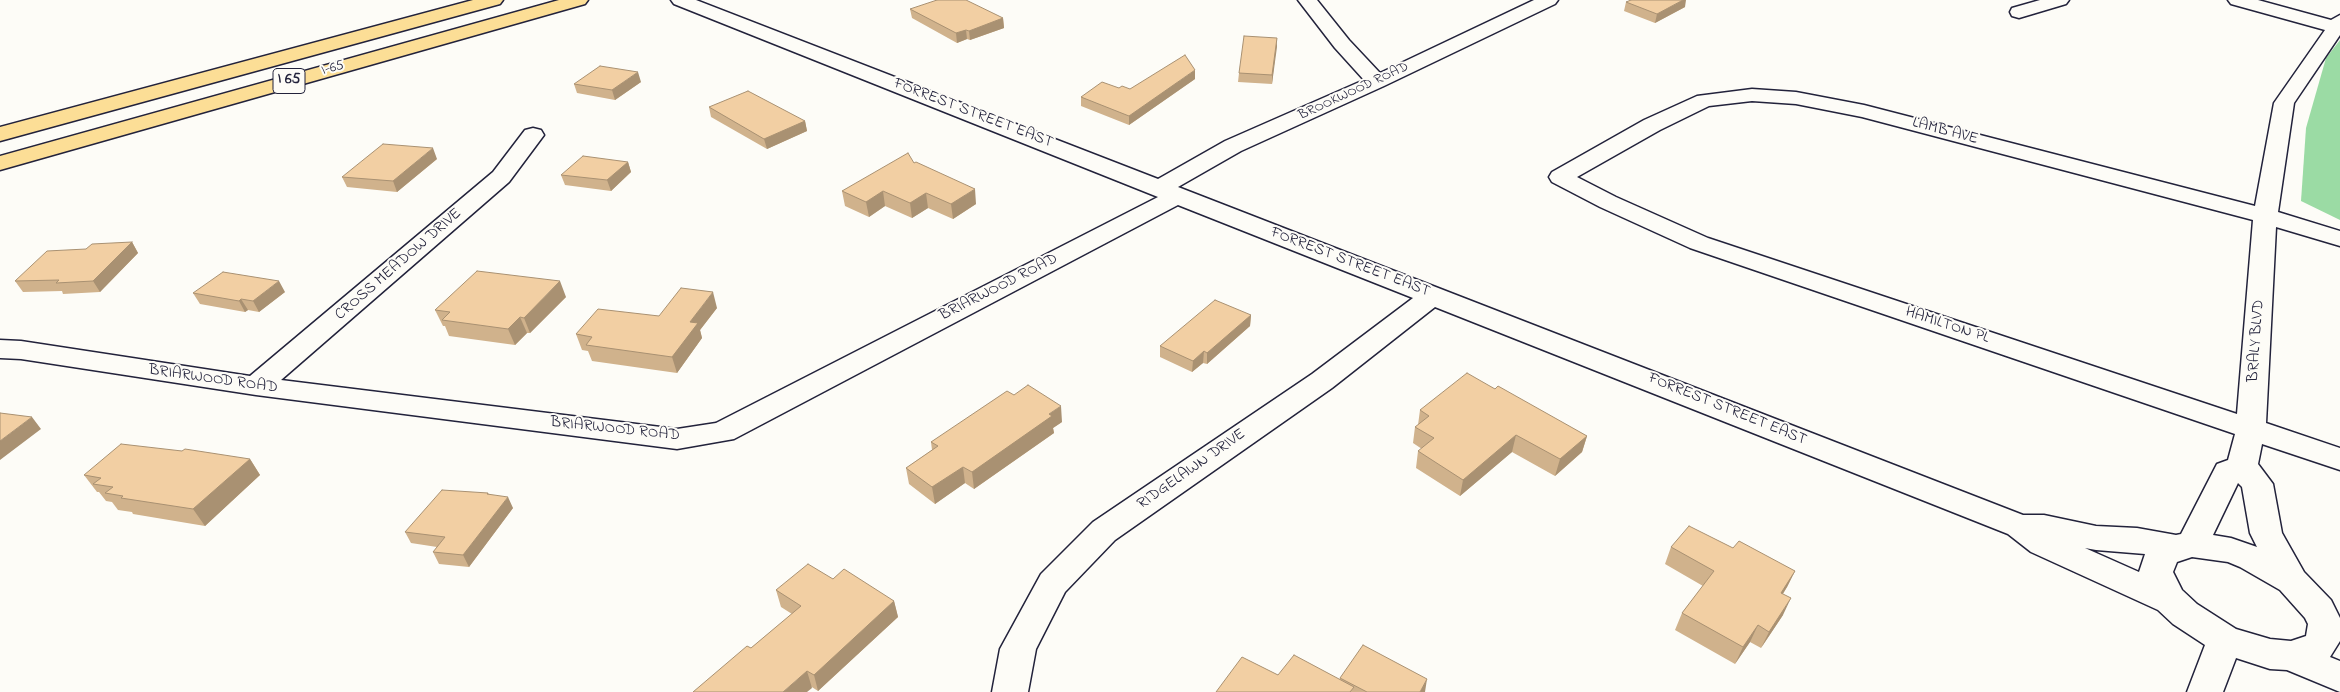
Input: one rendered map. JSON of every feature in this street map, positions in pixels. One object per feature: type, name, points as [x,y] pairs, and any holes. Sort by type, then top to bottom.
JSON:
[{"type":"highway","name":"I 65","points":[[0,134],[494,0]]},
{"type":"highway","name":"I-65","points":[[0,163],[579,0]]},
{"type":"street","points":[[1307,0],[1377,82]]},
{"type":"street","name":"BROOKWOOD ROAD","points":[[1169,192],[1234,146],[1377,82],[1549,0]]},
{"type":"street","points":[[2019,12],[2060,0]]},
{"type":"street","points":[[2237,0],[2339,25]]},
{"type":"street","name":"FORREST STREET EAST","points":[[691,4],[2019,526],[2043,544],[2170,600]]},
{"type":"street","name":"BRALY BLVD","points":[[2242,466],[2251,428],[2265,216],[2284,104],[2339,25]]},
{"type":"street","name":"LAMB AVE","points":[[1560,177],[1652,125],[1704,100],[1752,95],[1796,98],[1864,111],[2265,216],[2340,239]]},
{"type":"street","name":"CROSS MEADOW DRIVE","points":[[256,386],[501,178],[532,135]]},
{"type":"street","name":"HAMILTON PL","points":[[1560,177],[1608,202],[1699,243],[2340,459]]},
{"type":"street","name":"BRIARWOOD ROAD","points":[[0,349],[21,350],[256,386],[677,439],[723,432],[1169,192]]},
{"type":"street","name":"RIDGELAWN DRIVE","points":[[1010,692],[1018,649],[1053,583],[1104,531],[1322,380],[1434,295]]},
{"type":"street","points":[[2242,466],[2257,484],[2266,533],[2292,581],[2328,615],[2325,624],[2325,636],[2319,646],[2307,653],[2291,656],[2270,654],[2225,640],[2185,614],[2170,600],[2161,586],[2156,572],[2158,561],[2165,552],[2184,546],[2228,472],[2242,466]]},
{"type":"street","name":"FORREST STREET EAST","points":[[2019,526],[2044,527],[2096,538],[2137,540],[2184,546],[2210,546],[2245,556],[2273,569],[2292,581]]},
{"type":"street","points":[[2205,692],[2225,640]]},
{"type":"street","points":[[2291,656],[2340,677]]},
{"type":"green space","points":[[2340,40],[2340,220],[2301,201],[2306,128],[2326,58]]},
{"type":"building","points":[[937,0],[966,0],[1003,18],[969,31],[956,33],[910,9]]},
{"type":"building","points":[[1631,0],[1683,0],[1657,14],[1626,2]]},
{"type":"building","points":[[1244,36],[1277,38],[1272,75],[1239,73]]},
{"type":"building","points":[[1185,55],[1195,70],[1129,116],[1081,97],[1102,82],[1119,88],[1122,86],[1130,89]]},
{"type":"building","points":[[600,66],[638,72],[612,90],[574,84]]},
{"type":"building","points":[[748,91],[805,121],[764,139],[709,107]]},
{"type":"building","points":[[383,144],[433,148],[393,181],[342,177]]},
{"type":"building","points":[[908,153],[914,163],[916,162],[975,189],[951,204],[926,193],[910,203],[883,191],[866,202],[842,191]]},
{"type":"building","points":[[583,156],[628,162],[607,180],[561,175]]},
{"type":"building","points":[[132,242],[93,281],[56,283],[59,280],[15,281],[47,251],[86,249],[92,244]]},
{"type":"building","points":[[477,271],[560,281],[524,318],[520,317],[508,329],[442,320],[450,312],[435,310]]},
{"type":"building","points":[[223,272],[279,281],[253,301],[241,299],[239,301],[193,293]]},
{"type":"building","points":[[681,288],[713,292],[690,322],[698,323],[672,357],[586,345],[592,337],[576,334],[598,309],[659,316]]},
{"type":"building","points":[[1215,300],[1251,315],[1207,353],[1204,351],[1193,361],[1160,346]]},
{"type":"building","points":[[1467,373],[1495,389],[1498,386],[1587,436],[1560,459],[1516,435],[1463,480],[1418,451],[1434,438],[1415,427],[1429,416],[1420,410]]},
{"type":"building","points":[[1028,385],[1061,406],[1049,414],[1052,416],[972,472],[963,467],[932,487],[906,468],[938,446],[931,442],[1007,391],[1014,395]]},
{"type":"building","points":[[0,413],[32,417],[0,441]]},
{"type":"building","points":[[121,444],[182,451],[185,449],[250,459],[193,509],[121,498],[123,496],[105,493],[113,487],[93,484],[101,478],[84,475]]},
{"type":"building","points":[[442,490],[488,493],[508,497],[463,555],[433,552],[445,537],[405,532]]},
{"type":"building","points":[[1689,526],[1733,548],[1739,541],[1795,571],[1781,593],[1791,598],[1769,632],[1758,625],[1743,647],[1682,613],[1714,571],[1671,547]]},
{"type":"building","points":[[808,564],[833,579],[844,569],[894,601],[814,675],[807,671],[783,692],[693,692],[747,646],[751,648],[801,606],[776,590]]},
{"type":"building","points":[[1363,645],[1427,679],[1420,692],[1367,692],[1340,678]]},
{"type":"building","points":[[1294,655],[1354,687],[1350,692],[1216,692],[1242,657],[1278,675]]}]
